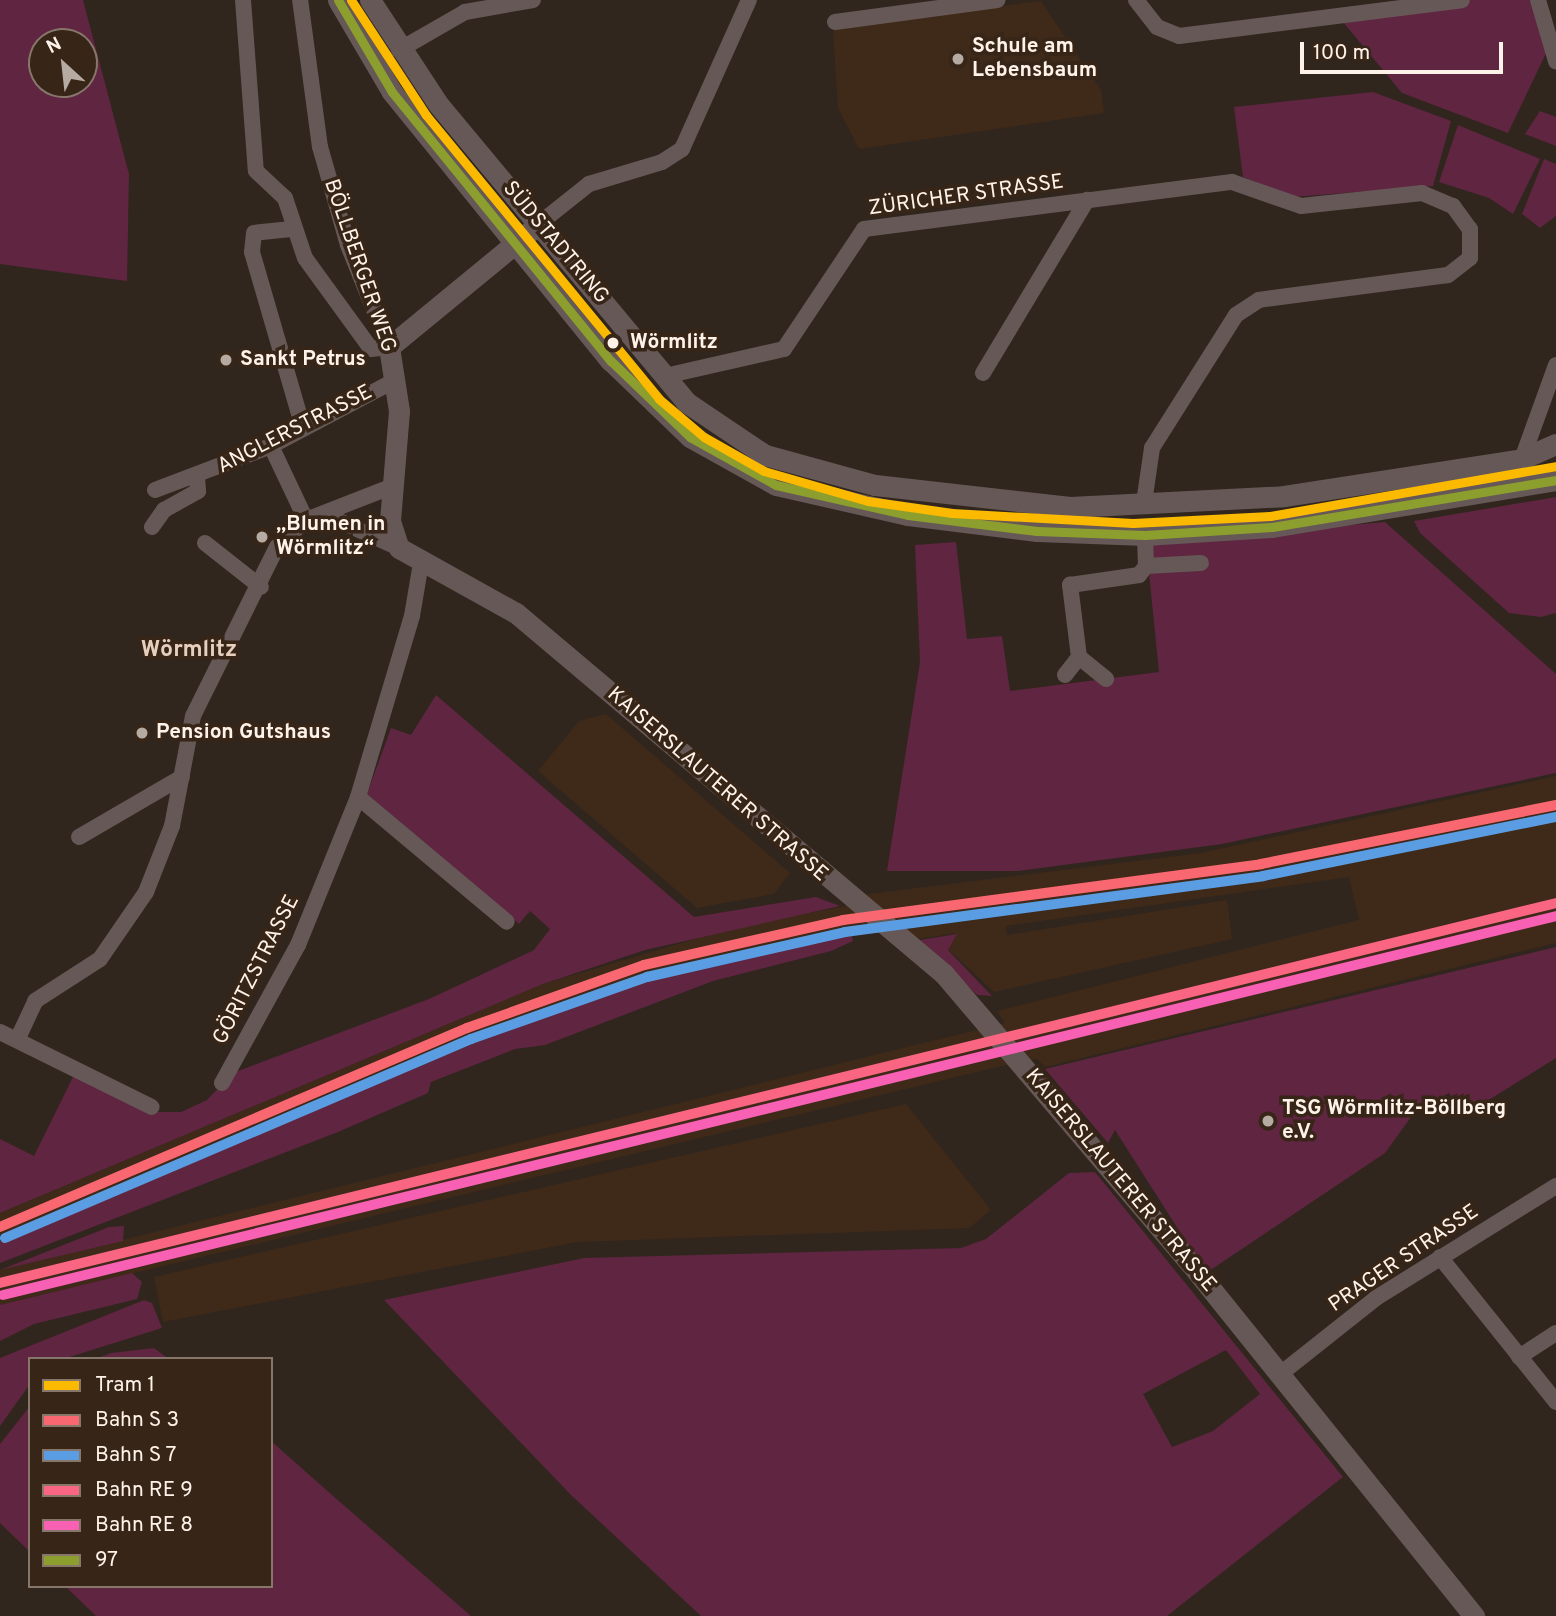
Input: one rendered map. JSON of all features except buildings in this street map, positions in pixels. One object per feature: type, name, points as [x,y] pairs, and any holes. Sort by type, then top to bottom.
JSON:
[{"type":"street","points":[[243,0],[256,171],[285,198],[290,229],[371,349],[389,347],[589,184],[682,149],[749,0]]},
{"type":"street","name":"BÖLLBERGER WEG","points":[[300,0],[320,148],[348,245],[389,347],[399,411],[388,488],[400,548]]},
{"type":"street","name":"SÜDSTADTRING","points":[[338,0],[392,92],[515,244],[652,403],[741,469],[807,496],[896,513],[1037,531],[1145,535],[1272,527],[1556,480]]},
{"type":"street","name":"SÜDSTADTRING","points":[[369,0],[399,50],[665,376],[709,422],[765,455],[826,474],[980,502],[1143,503],[1284,496],[1522,459],[1556,444]]},
{"type":"street","points":[[399,50],[465,12],[533,0]]},
{"type":"street","points":[[835,22],[998,0]]},
{"type":"street","points":[[1136,0],[1157,27],[1179,36],[1354,6],[1462,0]]},
{"type":"street","points":[[1538,0],[1556,61]]},
{"type":"street","name":"ZÜRICHER STRASSE","points":[[665,376],[784,349],[864,229],[1232,181],[1301,206],[1422,192],[1453,206],[1470,229],[1470,258],[1448,275],[1259,300],[1236,315],[1152,448],[1143,503]]},
{"type":"street","name":"ZÜRICHER STRASSE","points":[[983,373],[1087,200]]},
{"type":"street","points":[[290,229],[254,233],[252,253],[303,427]]},
{"type":"street","points":[[1522,485],[1522,459],[1556,365]]},
{"type":"street","name":"ANGLERSTRASSE","points":[[155,489],[197,478],[271,446],[394,381]]},
{"type":"street","points":[[271,446],[306,520]]},
{"type":"street","points":[[152,527],[164,510],[198,491],[197,478]]},
{"type":"street","points":[[19,1036],[35,1001],[100,959],[146,892],[173,826],[193,716],[261,587],[277,547],[306,520],[326,515],[388,488]]},
{"type":"street","points":[[326,515],[400,548],[421,563]]},
{"type":"street","points":[[1145,535],[1146,566]]},
{"type":"street","points":[[205,543],[261,587]]},
{"type":"street","name":"KAISERSLAUTERER STRASSE","points":[[421,563],[481,591],[562,653],[813,870],[925,956],[981,1012],[1474,1616]]},
{"type":"street","name":"GÖRITZSTRASSE","points":[[222,1083],[298,945],[358,797],[412,616],[421,563]]},
{"type":"street","points":[[1106,679],[1079,657],[1070,585],[1133,578],[1146,566],[1200,563]]},
{"type":"street","points":[[1065,675],[1079,657]]},
{"type":"street","points":[[79,837],[183,777]]},
{"type":"street","points":[[358,797],[507,922]]},
{"type":"street","points":[[0,1032],[19,1036],[152,1107]]},
{"type":"street","name":"PRAGER STRASSE","points":[[1279,1375],[1376,1298],[1556,1186]]},
{"type":"street","points":[[1440,1257],[1556,1402]]},
{"type":"street","points":[[1519,1357],[1556,1333]]},
{"type":"shaded area","points":[[0,0],[83,0],[90,28],[28,28],[28,98],[98,98],[98,57],[129,174],[127,281],[0,264]]},
{"type":"shaded area","points":[[1462,0],[1538,0],[1548,49],[1508,133],[1402,93],[1338,16]]},
{"type":"shaded area","name":"Schule am Lebensbaum","points":[[1041,1],[1101,90],[1104,113],[859,149],[838,108],[833,29]]},
{"type":"shaded area","points":[[1373,92],[1451,121],[1433,186],[1293,197],[1243,177],[1234,107]]},
{"type":"shaded area","points":[[1540,111],[1556,117],[1556,146],[1525,134]]},
{"type":"shaded area","points":[[1458,125],[1540,159],[1513,214],[1489,198],[1439,182]]},
{"type":"shaded area","points":[[1544,159],[1556,164],[1556,216],[1540,228],[1522,214]]},
{"type":"shaded area","points":[[1556,497],[1556,613],[1541,617],[1509,613],[1420,533],[1414,521]]},
{"type":"shaded area","points":[[1385,522],[1556,674],[1556,773],[1222,844],[1018,871],[887,871],[920,662],[915,545],[956,542],[967,639],[1002,636],[1010,691],[1159,672],[1146,543]]},
{"type":"shaded area","points":[[436,695],[694,917],[816,897],[840,906],[645,950],[543,984],[0,1213],[0,1139],[34,1156],[76,1071],[157,1112],[181,1112],[207,1100],[233,1073],[429,999],[534,950],[550,929],[530,911],[519,924],[367,794],[391,728],[411,735]]},
{"type":"shaded area","points":[[606,714],[790,873],[774,894],[697,908],[538,771],[579,721]]},
{"type":"shaded area","points":[[1556,776],[1556,943],[1045,1067],[1037,1059],[1006,1065],[0,1305],[0,1270],[1005,1023],[997,1011],[1359,920],[1349,877],[1006,926],[1007,935],[1227,900],[1232,939],[994,992],[948,949],[956,933],[918,939],[899,925],[761,950],[566,1005],[0,1241],[0,1213],[543,984],[742,925],[869,902],[860,895],[1201,853]]},
{"type":"shaded area","points":[[851,932],[853,941],[831,951],[713,981],[545,1045],[515,1049],[431,1082],[428,1093],[338,1132],[0,1263],[0,1241],[566,1005],[667,973]]},
{"type":"shaded area","points":[[957,934],[948,950],[992,996],[977,995],[920,940]]},
{"type":"shaded area","name":"TSG Wörmlitz-Böllberg e.V.","points":[[1556,947],[1556,1058],[1463,1116],[1449,1093],[1414,1113],[1385,1153],[1206,1273],[1115,1130],[1108,1143],[1045,1069]]},
{"type":"shaded area","points":[[906,1104],[991,1210],[969,1228],[577,1242],[163,1322],[154,1277]]},
{"type":"shaded area","points":[[1095,1172],[1343,1477],[1167,1616],[701,1616],[571,1495],[384,1300],[584,1258],[961,1248],[986,1239],[1069,1173]],"holes":[[[1226,1350],[1260,1394],[1213,1431],[1172,1447],[1143,1394]]]},
{"type":"shaded area","points":[[124,1226],[123,1241],[0,1270],[109,1227]]},
{"type":"shaded area","points":[[132,1273],[142,1282],[137,1299],[34,1324],[0,1341],[0,1305]]},
{"type":"shaded area","points":[[144,1300],[152,1303],[162,1328],[69,1357],[28,1357],[28,1387],[0,1426],[0,1358]]},
{"type":"shaded area","points":[[154,1348],[166,1357],[100,1357],[111,1353]]},
{"type":"shaded area","points":[[28,1409],[28,1550],[0,1523],[0,1444]]},
{"type":"shaded area","points":[[273,1443],[471,1616],[96,1616],[67,1588],[273,1588]]},
{"type":"tram line","name":"1","points":[[351,0],[426,115],[659,399],[704,437],[764,471],[868,501],[952,513],[1133,523],[1270,516],[1556,466]]},
{"type":"transit line","name":"97","points":[[338,0],[392,92],[611,361],[690,437],[776,485],[908,515],[1037,531],[1145,535],[1272,527],[1556,480]]},
{"type":"transit line","points":[[0,1227],[467,1028],[644,965],[843,920],[1261,864],[1556,805]]},
{"type":"transit line","points":[[5,1238],[471,1039],[647,977],[845,932],[1263,876],[1556,817]]},
{"type":"transit line","points":[[0,1283],[1556,903]]},
{"type":"transit line","points":[[3,1295],[1556,916]]},
{"type":"place","name":"Schule am Lebensbaum","points":[[958,59]]},
{"type":"place","name":"Wörmlitz","points":[[613,343]]},
{"type":"place","name":"Sankt Petrus","points":[[226,360]]},
{"type":"place","name":"„Blumen in Wörmlitz“","points":[[262,537]]},
{"type":"place","name":"Pension Gutshaus","points":[[142,733]]},
{"type":"place","name":"TSG Wörmlitz-Böllberg e.V.","points":[[1268,1121]]},
{"type":"district","name":"Wörmlitz","points":[[189,651]]}]
